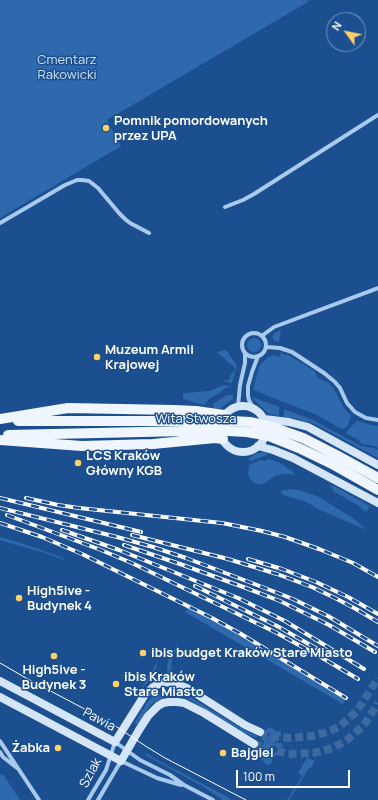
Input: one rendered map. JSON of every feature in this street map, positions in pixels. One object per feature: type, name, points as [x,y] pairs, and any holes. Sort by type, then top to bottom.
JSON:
[{"type":"main road","points":[[0,420],[68,408],[174,410],[224,415]]},
{"type":"main road","name":"Wita Stwosza","points":[[0,420],[186,426],[247,432],[269,436],[299,448],[332,464],[378,490]]},
{"type":"main road","name":"Wita Stwosza","points":[[0,435],[186,426],[232,421],[250,422],[272,427],[303,438],[378,478]]},
{"type":"main road","points":[[0,440],[82,446],[153,444],[216,438],[223,439]]},
{"type":"street","points":[[225,206],[243,200],[254,194],[378,115]]},
{"type":"street","points":[[0,223],[65,185],[77,180],[82,180],[89,181],[95,186],[130,223],[149,233]]},
{"type":"street","points":[[263,336],[274,327],[378,288]]},
{"type":"street","points":[[238,406],[240,385],[246,354],[242,342],[245,336],[254,332],[263,336],[266,341],[264,353],[252,357],[246,354]]},
{"type":"street","points":[[266,347],[280,348],[292,352],[335,382],[340,388],[347,403],[355,412],[371,420],[378,420]]},
{"type":"street","points":[[253,408],[248,396],[248,386],[258,356]]},
{"type":"street","points":[[238,406],[253,408],[258,411],[264,419],[266,426],[265,434],[258,446],[253,449],[248,451],[235,450],[230,447],[220,433],[221,421],[228,411],[238,406]]},
{"type":"street","points":[[264,419],[289,422],[308,427],[378,465]]},
{"type":"street","points":[[258,446],[293,458],[378,503]]},
{"type":"street","name":"Pawia","points":[[0,681],[115,742],[140,760],[170,775],[184,786]]},
{"type":"street","points":[[115,742],[144,696],[153,687],[162,682],[173,683],[187,688],[245,725],[260,732]]},
{"type":"street","name":"Pawia","points":[[0,697],[157,778],[184,786],[213,800]]},
{"type":"street","points":[[122,761],[148,716],[158,706],[169,702],[184,703],[204,713],[254,744]]},
{"type":"street","points":[[0,741],[39,800]]},
{"type":"street","name":"Szlak","points":[[88,800],[106,770],[115,742]]},
{"type":"street","points":[[0,752],[3,757],[21,772]]},
{"type":"street","name":"Szlak","points":[[98,800],[122,761]]},
{"type":"green space","name":"Cmentarz Rakowicki","points":[[0,0],[308,0],[308,2],[107,120],[121,146],[0,218]]},
{"type":"green space","points":[[281,330],[279,342],[275,341],[273,339],[273,335]]},
{"type":"green space","points":[[254,338],[259,340],[261,345],[259,350],[254,352],[249,350],[247,345],[249,340]]},
{"type":"green space","points":[[226,350],[237,366],[232,383],[223,381],[231,379],[229,377],[236,369],[217,352]]},
{"type":"green space","points":[[281,353],[290,356],[314,371],[316,376],[323,381],[328,382],[334,389],[344,408],[351,416],[347,427],[343,429],[340,428],[315,414],[253,389],[259,367],[262,363],[268,357],[277,355],[277,357],[279,357]]},
{"type":"green space","points":[[224,385],[232,387],[226,388],[209,399],[204,405],[183,399],[183,393],[210,391]]},
{"type":"green space","points":[[227,395],[233,395],[233,399],[221,408],[213,408],[214,403]]},
{"type":"green space","points":[[252,397],[279,407],[279,416],[268,413]]},
{"type":"green space","points":[[284,409],[313,420],[361,446],[375,448],[378,450],[378,458],[309,421],[308,423],[297,419],[284,417]]},
{"type":"green space","points":[[356,421],[378,426],[378,448],[375,446],[362,444],[359,440],[347,434],[347,431]]},
{"type":"green space","points":[[264,452],[269,454],[251,461],[248,460],[255,454]]},
{"type":"green space","points":[[269,459],[280,463],[296,475],[282,474],[275,476],[263,484],[254,483],[248,475],[249,465],[261,460],[264,461]]},
{"type":"green space","points":[[329,486],[334,486],[370,506],[366,512],[359,506],[333,491]]},
{"type":"green space","points":[[289,489],[299,490],[317,496],[354,519],[367,530],[320,510],[304,501],[283,495],[280,491]]},
{"type":"green space","points":[[0,537],[63,558],[64,560],[0,540]]},
{"type":"green space","points":[[188,608],[216,622],[346,699],[343,704],[185,612]]},
{"type":"green space","points":[[177,645],[179,646],[173,656],[171,664],[172,673],[175,680],[168,678],[167,668],[168,661]]},
{"type":"green space","points":[[158,661],[153,678],[141,689]]},
{"type":"green space","points":[[167,690],[172,696],[164,697],[153,703],[137,725],[134,723],[152,697],[157,693]]},
{"type":"green space","points":[[176,690],[244,730],[257,736],[256,738],[243,732],[178,693]]},
{"type":"green space","points":[[271,727],[274,730],[281,732],[281,736],[274,738],[274,740],[276,743],[282,743],[283,746],[279,749],[274,746],[271,748],[272,751],[277,754],[272,759],[272,763],[268,765],[256,757],[259,752],[255,746],[263,745],[264,742],[261,738],[262,736],[269,736],[267,729]]},
{"type":"green space","points":[[146,753],[231,800],[223,800],[202,786],[145,755]]},
{"type":"green space","points":[[307,758],[315,761],[289,800],[287,800],[302,776],[298,773]]},
{"type":"green space","points":[[3,774],[20,800],[0,800],[0,775]]},
{"type":"tunnel","points":[[260,732],[274,737],[291,738],[312,736],[339,727],[357,711],[378,678]]},
{"type":"tunnel","points":[[254,744],[288,754],[314,753],[333,748],[347,740],[364,725],[378,703]]},
{"type":"tram line","points":[[0,663],[111,723],[165,758],[246,800]]},
{"type":"railway","points":[[0,498],[141,532]]},
{"type":"railway","points":[[26,498],[79,508],[222,523],[262,531],[285,537],[319,549],[353,563],[378,577]]},
{"type":"railway","points":[[0,508],[117,537],[186,558],[293,599],[328,616],[378,646]]},
{"type":"railway","points":[[7,515],[134,564],[275,632],[358,679]]},
{"type":"railway","points":[[0,523],[42,537],[82,554],[212,618],[346,698]]},
{"type":"railway","points":[[62,530],[119,550],[238,598],[285,621],[364,669]]},
{"type":"railway","points":[[132,535],[228,559],[277,574],[312,587],[378,622]]},
{"type":"railway","points":[[124,545],[280,601],[329,625],[375,652]]},
{"type":"railway","points":[[248,559],[282,569],[316,582],[348,597],[378,614]]},
{"type":"railway","points":[[195,586],[277,626],[321,651]]},
{"type":"place","name":"Pomnik pomordowanych przez UPA","points":[[106,128]]},
{"type":"place","name":"Muzeum Armii Krajowej","points":[[97,357]]},
{"type":"place","name":"LCS Kraków Główny KGB","points":[[78,463]]},
{"type":"place","name":"High5ive - Budynek 4","points":[[19,598]]},
{"type":"place","name":"ibis budget Kraków Stare Miasto","points":[[143,653]]},
{"type":"place","name":"High5ive - Budynek 3","points":[[54,656]]},
{"type":"place","name":"ibis Kraków Stare Miasto","points":[[116,684]]},
{"type":"place","name":"Żabka","points":[[58,748]]},
{"type":"place","name":"Bajgiel","points":[[223,753]]}]
